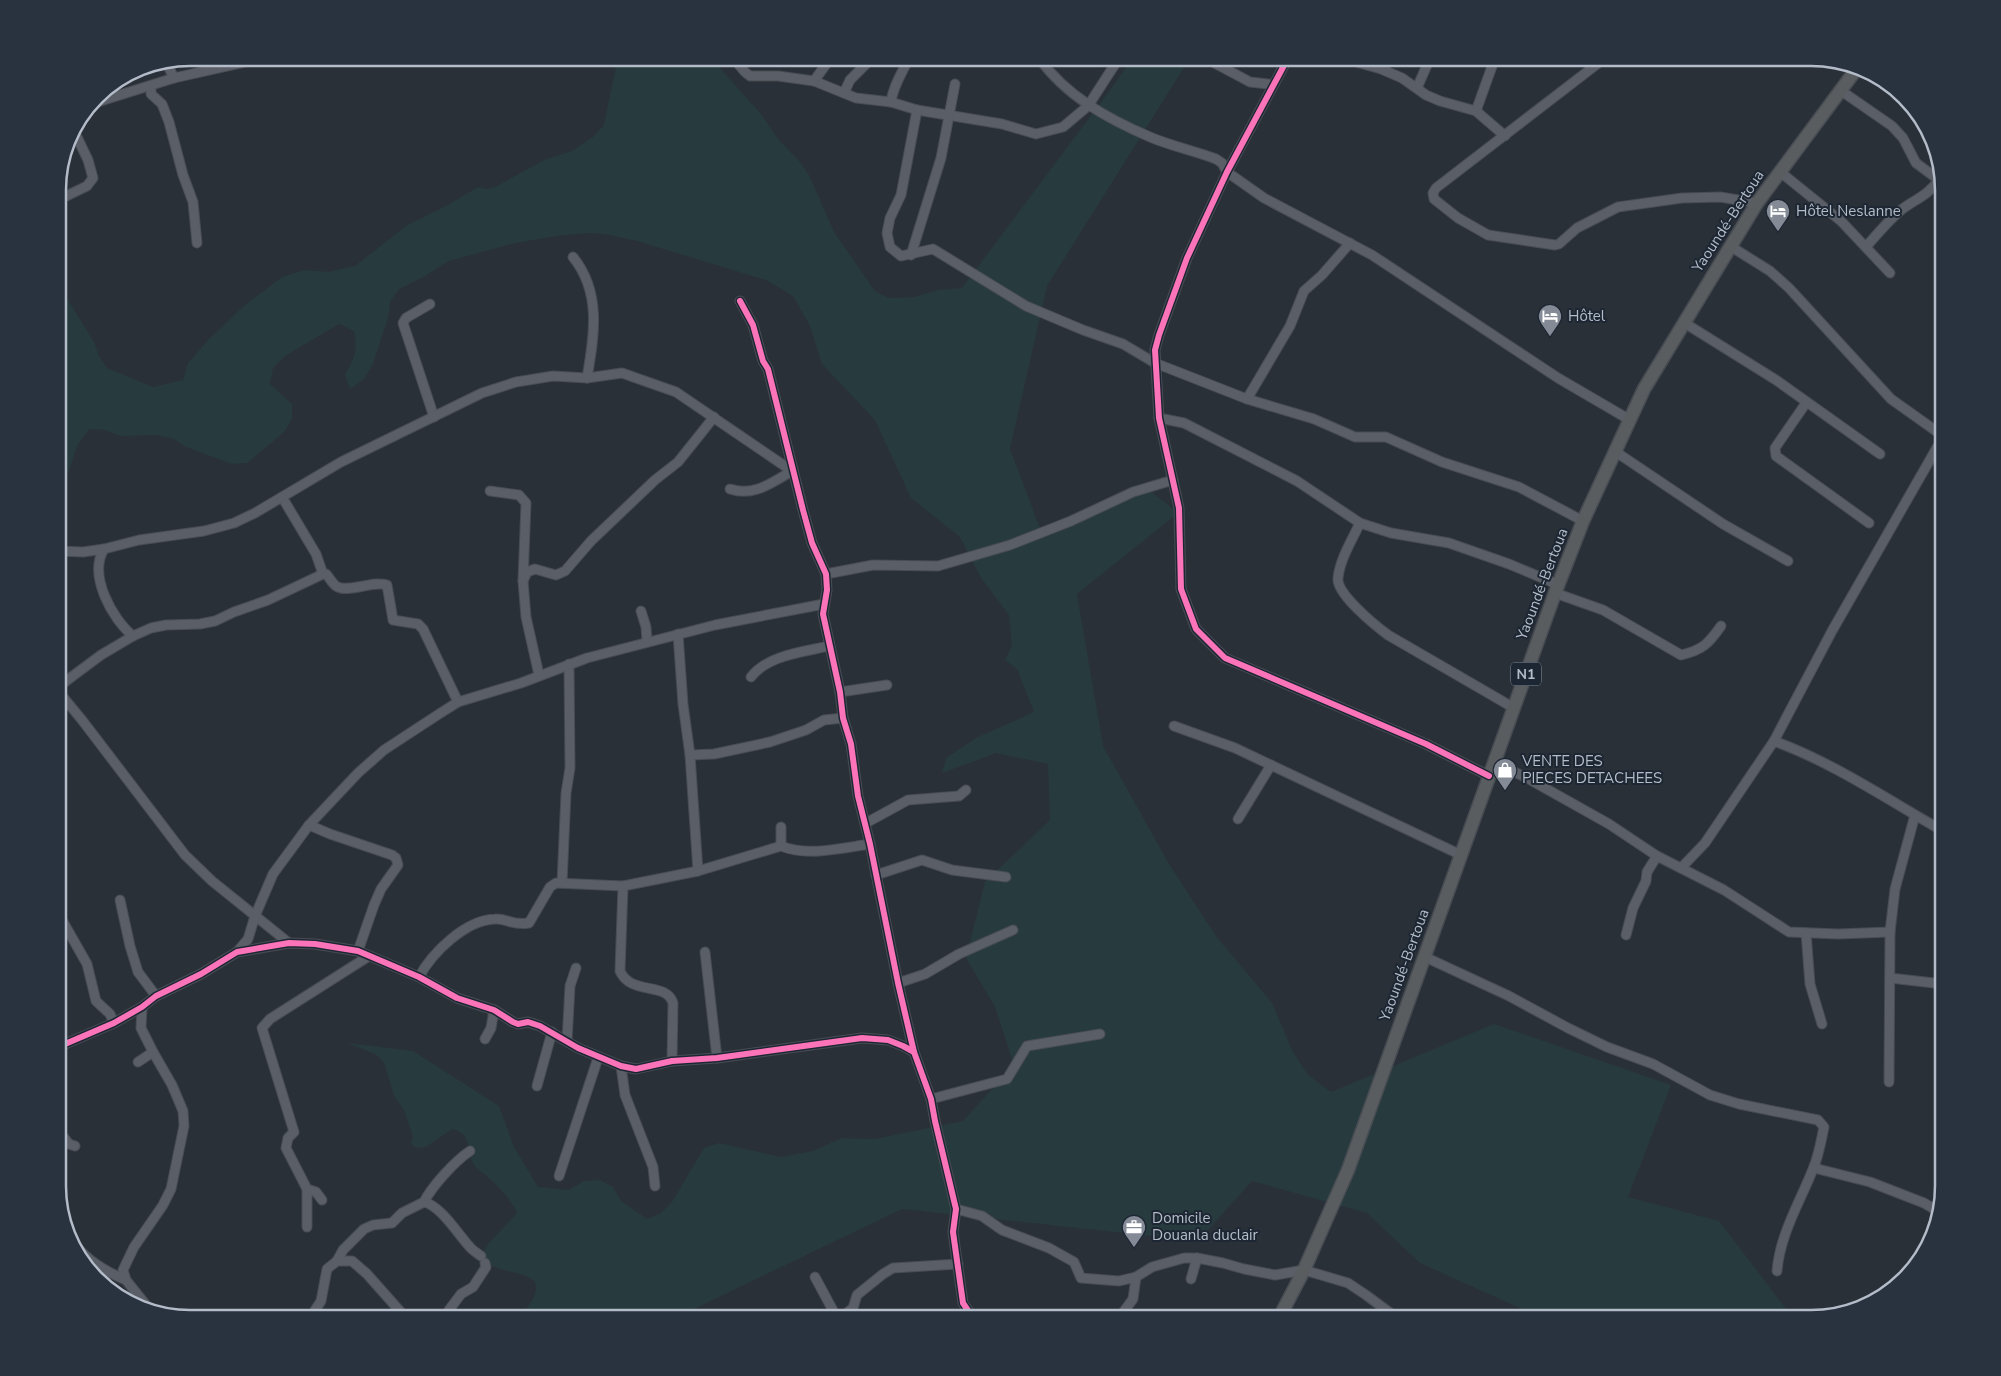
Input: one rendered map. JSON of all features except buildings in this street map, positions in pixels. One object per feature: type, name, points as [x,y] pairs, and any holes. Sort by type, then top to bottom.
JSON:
[{"type":"highway","name":"Yaoundé-Bertoua","points":[[1283,1310],[1304,1270],[1348,1170],[1557,589],[1584,521],[1644,389],[1757,203],[1852,74]]},
{"type":"street","points":[[1045,66],[1050,73],[1088,106],[1151,138],[1216,159],[1227,172],[1264,198],[1372,255],[1466,315],[1558,378],[1630,420]]},
{"type":"street","points":[[740,67],[750,76],[778,76],[814,81],[856,98],[891,102],[917,110],[1002,124],[1036,134],[1063,127],[1088,106],[1114,66]]},
{"type":"street","points":[[1221,66],[1250,82],[1268,84],[1272,87]]},
{"type":"street","points":[[1283,66],[1227,172],[1187,258],[1155,350],[1159,418],[1179,508],[1181,589],[1196,629],[1225,658],[1426,744],[1489,776]]},
{"type":"street","points":[[1372,66],[1402,78],[1426,95],[1476,111],[1505,136]]},
{"type":"street","points":[[1417,88],[1426,66]]},
{"type":"street","points":[[1476,111],[1492,66]]},
{"type":"street","points":[[1595,66],[1436,188],[1433,193],[1434,199],[1488,236],[1555,245],[1559,244],[1577,228],[1618,207],[1682,198],[1720,197],[1757,203]]},
{"type":"street","points":[[106,100],[174,78],[223,67]]},
{"type":"street","points":[[814,81],[824,67]]},
{"type":"street","points":[[844,93],[850,80],[863,67]]},
{"type":"street","points":[[891,102],[892,89],[899,81],[905,67]]},
{"type":"street","points":[[169,69],[174,78]]},
{"type":"street","points":[[912,255],[941,158],[955,84]]},
{"type":"street","points":[[151,87],[151,94],[162,104],[169,122],[183,175],[193,202],[198,243]]},
{"type":"street","points":[[1840,90],[1892,126],[1903,138],[1916,162],[1934,175]]},
{"type":"street","points":[[917,110],[901,195],[890,218],[887,233],[890,247],[901,256],[933,249],[1026,306],[1123,344],[1155,363],[1247,399],[1314,419],[1355,436],[1386,437],[1442,462],[1519,487],[1584,521]]},
{"type":"street","points":[[67,196],[87,186],[93,178],[88,160],[78,139]]},
{"type":"street","points":[[1779,171],[1841,221],[1890,273]]},
{"type":"street","points":[[1866,247],[1888,222],[1903,209],[1930,191],[1935,185]]},
{"type":"street","points":[[1247,399],[1290,326],[1304,291],[1322,275],[1350,243]]},
{"type":"street","points":[[1730,246],[1770,271],[1789,288],[1891,399],[1935,430]]},
{"type":"street","points":[[573,257],[580,266],[587,282],[594,310],[595,329],[587,378]]},
{"type":"street","points":[[740,301],[753,325],[762,361],[768,369],[782,420],[792,471],[812,542],[826,574],[827,590],[823,614],[829,646],[840,692],[843,718],[851,744],[858,796],[866,823],[898,983],[914,1052],[932,1099],[935,1121],[956,1210],[953,1232],[963,1303],[968,1310]]},
{"type":"street","points":[[430,304],[406,318],[403,323],[434,417]]},
{"type":"street","points":[[1683,322],[1776,380],[1880,454]]},
{"type":"street","points":[[67,551],[83,552],[139,540],[204,531],[234,523],[255,513],[341,462],[482,393],[516,382],[554,376],[587,378],[622,373],[676,392],[792,471]]},
{"type":"street","points":[[1806,403],[1775,448],[1776,456],[1869,523]]},
{"type":"street","points":[[523,581],[527,572],[535,569],[556,574],[565,571],[590,541],[655,480],[678,462],[714,417]]},
{"type":"street","points":[[1159,418],[1184,423],[1298,482],[1360,523],[1391,533],[1449,543],[1509,564],[1603,610],[1681,655],[1694,652],[1709,644],[1722,626]]},
{"type":"street","points":[[1616,452],[1723,524],[1788,560]]},
{"type":"street","points":[[1681,868],[1704,843],[1774,741],[1832,631],[1935,452]]},
{"type":"street","points":[[730,488],[738,492],[758,491],[792,471]]},
{"type":"street","points":[[826,574],[872,566],[929,566],[946,564],[1010,545],[1072,521],[1133,492],[1174,480]]},
{"type":"street","points":[[490,491],[519,495],[526,503],[523,581],[526,617],[539,675]]},
{"type":"street","points":[[282,497],[316,554],[323,574],[326,574],[336,586],[343,588],[387,585],[394,620],[418,624],[423,629],[458,702]]},
{"type":"street","points":[[1360,523],[1343,560],[1337,579],[1340,588],[1359,610],[1382,631],[1514,708]]},
{"type":"street","points":[[104,548],[99,557],[101,585],[112,612],[123,628],[133,636]]},
{"type":"street","points":[[67,682],[101,656],[133,636],[151,628],[215,621],[268,600],[323,574]]},
{"type":"street","points":[[67,1043],[114,1023],[142,1007],[156,996],[201,974],[237,952],[248,939],[255,916],[273,874],[309,825],[347,784],[384,750],[458,702],[521,683],[569,664],[648,641],[744,619],[824,604]]},
{"type":"street","points":[[642,611],[648,641]]},
{"type":"street","points":[[678,634],[683,704],[690,755],[698,871]]},
{"type":"street","points":[[750,677],[756,669],[782,657],[829,646]]},
{"type":"street","points":[[562,883],[566,793],[570,768],[569,664]]},
{"type":"street","points":[[840,692],[887,685]]},
{"type":"street","points":[[67,701],[185,855],[212,881],[289,943]]},
{"type":"street","points":[[690,755],[714,754],[770,742],[806,730],[824,720],[843,718]]},
{"type":"street","points":[[1174,726],[1235,748],[1461,855]]},
{"type":"street","points":[[1774,741],[1796,749],[1838,771],[1935,826]]},
{"type":"street","points":[[1494,762],[1527,778],[1609,824],[1657,856],[1724,890],[1789,932],[1838,934],[1890,932]]},
{"type":"street","points":[[1238,818],[1270,765]]},
{"type":"street","points":[[866,823],[908,800],[959,796],[966,790]]},
{"type":"street","points":[[1889,1082],[1890,932],[1895,889],[1915,815]]},
{"type":"street","points":[[309,825],[396,858],[398,865],[381,889],[358,951]]},
{"type":"street","points":[[781,827],[781,846]]},
{"type":"street","points":[[419,977],[427,962],[436,952],[467,928],[496,918],[518,925],[529,923],[550,887],[556,883],[624,886],[698,871],[781,846],[791,850],[827,850],[870,844]]},
{"type":"street","points":[[1626,935],[1633,908],[1646,881],[1647,872],[1657,856]]},
{"type":"street","points":[[876,875],[922,860],[952,870],[1006,877]]},
{"type":"street","points":[[624,886],[620,971],[624,979],[631,984],[666,993],[671,997],[673,1003],[672,1061]]},
{"type":"street","points":[[120,900],[138,972],[156,996]]},
{"type":"street","points":[[67,929],[87,964],[96,1001],[110,1014],[114,1023]]},
{"type":"street","points":[[898,983],[925,974],[960,954],[1013,930]]},
{"type":"street","points":[[1806,933],[1810,984],[1822,1024]]},
{"type":"street","points":[[237,952],[289,943],[315,944],[358,951],[419,977],[456,998],[494,1010],[518,1024],[528,1022],[552,1032],[598,1058],[636,1069],[672,1061],[716,1058],[862,1038],[888,1040],[914,1052]]},
{"type":"street","points":[[705,952],[716,1058]]},
{"type":"street","points":[[308,1227],[307,1189],[286,1148],[288,1138],[294,1132],[262,1028],[270,1019],[369,956]]},
{"type":"street","points":[[1425,957],[1509,996],[1607,1047],[1653,1064],[1710,1095],[1739,1104],[1818,1120],[1824,1127],[1814,1168],[1794,1209],[1778,1255],[1777,1271]]},
{"type":"street","points":[[567,1041],[570,986],[576,968]]},
{"type":"street","points":[[1890,978],[1935,983]]},
{"type":"street","points":[[141,1299],[126,1280],[123,1270],[127,1258],[163,1206],[171,1189],[184,1126],[183,1111],[172,1085],[141,1028],[142,1007]]},
{"type":"street","points":[[485,1039],[491,1028],[494,1010]]},
{"type":"street","points":[[537,1086],[552,1032]]},
{"type":"street","points":[[932,1099],[1007,1079],[1027,1046],[1100,1034]]},
{"type":"street","points":[[138,1062],[153,1052]]},
{"type":"street","points":[[559,1176],[598,1058]]},
{"type":"street","points":[[621,1066],[625,1095],[653,1167],[655,1186]]},
{"type":"street","points":[[67,1141],[75,1146]]},
{"type":"street","points":[[315,1310],[321,1301],[327,1268],[337,1260],[343,1250],[364,1229],[373,1225],[392,1223],[402,1214],[424,1202],[443,1176],[470,1151]]},
{"type":"street","points":[[1814,1168],[1870,1182],[1933,1208]]},
{"type":"street","points":[[307,1189],[316,1192],[322,1200]]},
{"type":"street","points":[[424,1202],[435,1209],[456,1229],[470,1248],[483,1260],[486,1268],[476,1284],[461,1294],[449,1310]]},
{"type":"street","points":[[956,1210],[982,1216],[1002,1230],[1049,1248],[1066,1257],[1074,1262],[1081,1278],[1119,1281],[1136,1277],[1152,1267],[1167,1262],[1184,1258],[1197,1258],[1275,1275],[1304,1270],[1348,1284],[1386,1310]]},
{"type":"street","points":[[1191,1279],[1197,1258]]},
{"type":"street","points":[[337,1260],[352,1261],[367,1274],[399,1310]]},
{"type":"street","points":[[92,1261],[110,1274],[126,1280]]},
{"type":"street","points":[[849,1310],[852,1308],[857,1295],[883,1274],[894,1268],[958,1264]]},
{"type":"street","points":[[814,1277],[833,1310]]},
{"type":"street","points":[[1124,1310],[1132,1299],[1136,1277]]},
{"type":"green space","points":[[1126,66],[1185,66],[1047,286],[1010,449],[1040,528],[1142,484],[1178,513],[1077,594],[1103,746],[1169,864],[1216,936],[1272,1003],[1293,1052],[1308,1075],[1331,1092],[1494,1024],[1671,1085],[1628,1197],[1719,1221],[1787,1310],[1524,1310],[1420,1263],[1367,1213],[1252,1181],[1198,1241],[902,1209],[692,1310],[525,1310],[532,1300],[536,1288],[533,1280],[524,1275],[489,1264],[481,1256],[489,1243],[517,1213],[512,1204],[498,1186],[475,1166],[470,1155],[467,1140],[459,1132],[452,1129],[426,1147],[416,1148],[411,1143],[413,1136],[404,1110],[394,1096],[385,1065],[375,1054],[347,1043],[413,1051],[499,1106],[514,1147],[538,1187],[569,1190],[584,1181],[600,1180],[613,1187],[621,1201],[647,1219],[661,1213],[672,1202],[704,1148],[719,1143],[781,1157],[813,1151],[842,1138],[875,1139],[963,1121],[1014,1065],[995,1007],[966,958],[985,882],[1050,820],[1048,764],[996,753],[942,773],[946,758],[976,738],[1034,712],[1017,669],[1005,660],[1012,646],[1009,615],[981,578],[960,537],[911,498],[875,420],[822,364],[810,326],[793,296],[766,280],[637,241],[605,234],[588,233],[556,236],[511,244],[449,261],[399,289],[390,302],[388,318],[373,364],[364,379],[350,389],[345,375],[355,354],[354,331],[339,324],[285,356],[273,368],[270,384],[292,404],[292,419],[284,432],[247,463],[232,464],[186,447],[172,438],[156,435],[121,436],[105,430],[89,429],[78,444],[67,476],[67,298],[94,342],[99,356],[107,368],[153,387],[183,380],[188,363],[209,339],[245,305],[282,277],[304,270],[328,272],[355,266],[406,226],[450,204],[478,187],[486,189],[495,187],[544,160],[572,151],[593,137],[604,125],[616,67],[719,67],[761,114],[778,139],[800,162],[809,175],[834,232],[875,291],[889,298],[914,297],[938,290],[962,288]]},
{"type":"cycle path","points":[[1284,66],[1227,172],[1187,258],[1155,350],[1159,418],[1179,508],[1181,589],[1196,629],[1225,658],[1426,744],[1489,776]]},
{"type":"cycle path","points":[[740,301],[753,325],[763,361],[768,369],[812,543],[826,574],[827,590],[823,614],[840,692],[843,718],[851,744],[858,796],[914,1052],[931,1099],[956,1209],[953,1232],[963,1303],[968,1310]]},
{"type":"cycle path","points":[[67,1043],[114,1023],[142,1007],[156,996],[201,974],[237,952],[289,943],[315,944],[358,951],[419,977],[457,998],[494,1010],[513,1022],[518,1024],[528,1022],[540,1026],[578,1048],[621,1066],[636,1069],[672,1061],[717,1058],[862,1038],[888,1040],[914,1052]]},
{"type":"place","name":"Hôtel Neslanne","points":[[1778,232]]},
{"type":"place","name":"Hôtel","points":[[1550,337]]},
{"type":"place","name":"VENTE DES PIECES DETACHEES","points":[[1505,791]]},
{"type":"place","name":"Domicile Douanla duclair","points":[[1134,1248]]}]
